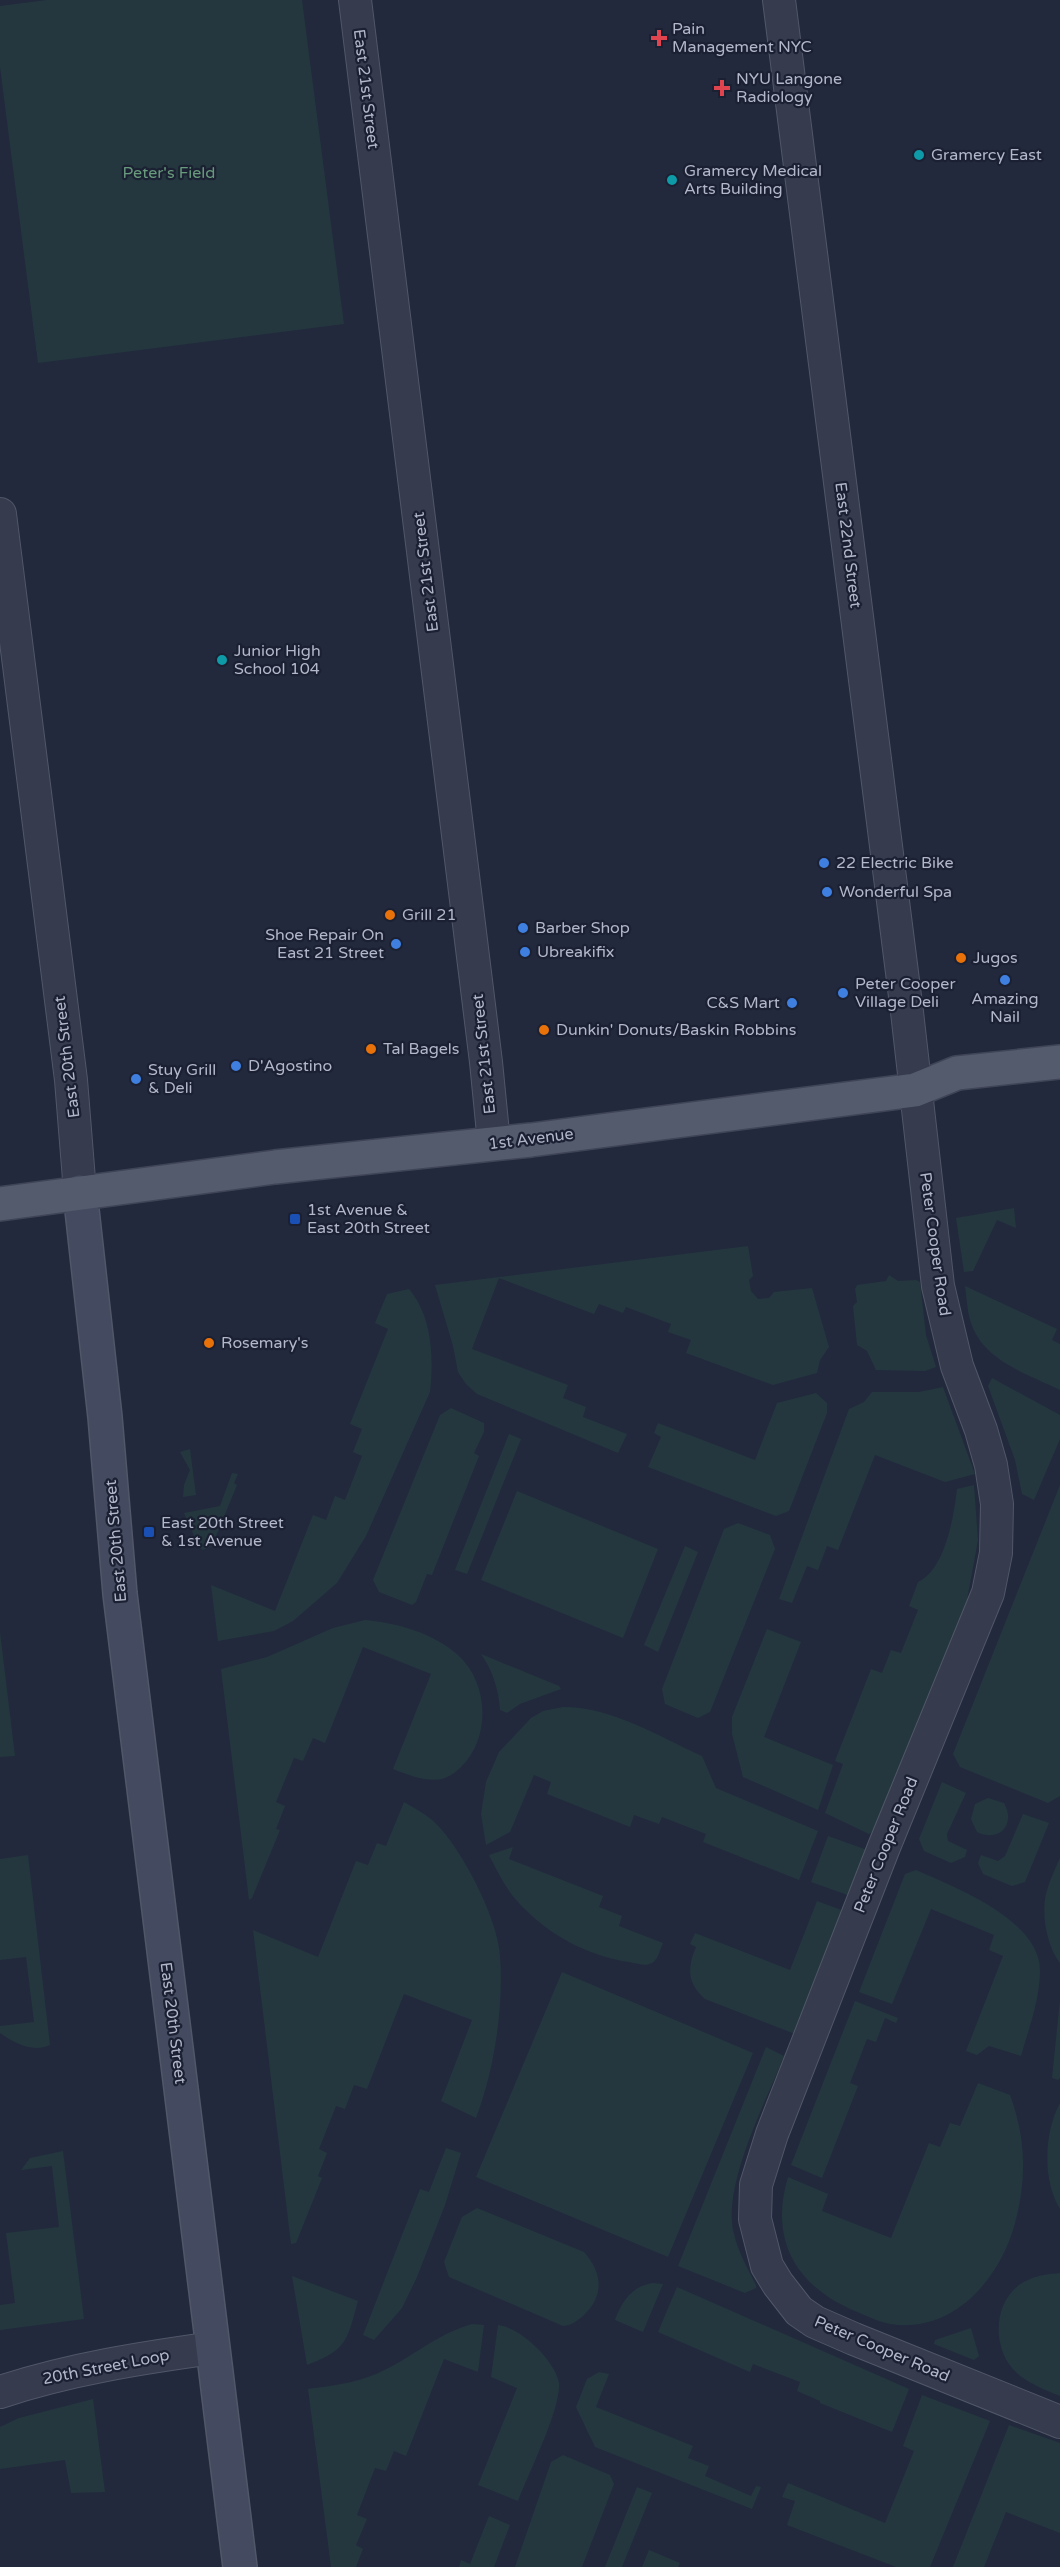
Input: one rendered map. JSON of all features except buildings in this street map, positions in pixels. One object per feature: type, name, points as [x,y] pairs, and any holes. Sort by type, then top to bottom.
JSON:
[{"type":"main road","name":"1st Avenue","points":[[0,1204],[275,1167],[494,1143],[915,1090],[957,1073],[1060,1062]]},
{"type":"street","name":"East 21st Street","points":[[355,0],[486,1062],[494,1143]]},
{"type":"street","name":"East 22nd Street","points":[[779,0],[915,1090]]},
{"type":"street","name":"East 20th Street","points":[[0,514],[71,1080],[80,1192],[105,1417],[120,1594],[240,2567]]},
{"type":"street","name":"Peter Cooper Road","points":[[915,1090],[938,1286],[951,1345],[991,1465],[997,1504],[996,1553],[988,1593],[884,1847],[772,2134],[756,2185],[755,2219],[767,2266],[798,2311],[815,2322],[854,2339],[1060,2422]]},
{"type":"street","name":"20th Street Loop","points":[[0,2392],[42,2378],[142,2358],[213,2348]]},
{"type":"green space","name":"Peter's Field","points":[[47,0],[302,0],[344,324],[38,363],[0,67],[0,6]]},
{"type":"green space","points":[[1014,1208],[1016,1228],[997,1220],[973,1271],[964,1272],[956,1218]]},
{"type":"green space","points":[[748,1246],[753,1276],[749,1280],[751,1291],[758,1299],[769,1298],[774,1292],[812,1288],[829,1347],[820,1360],[817,1373],[773,1385],[686,1353],[691,1340],[668,1332],[671,1324],[626,1307],[623,1313],[599,1304],[594,1314],[499,1278],[472,1349],[568,1385],[563,1398],[586,1407],[583,1417],[627,1434],[618,1453],[477,1394],[458,1372],[453,1346],[435,1285]]},
{"type":"green space","points":[[889,1275],[898,1281],[916,1280],[920,1282],[926,1335],[936,1367],[925,1371],[876,1370],[867,1351],[857,1345],[853,1306],[857,1302],[855,1289],[857,1285],[886,1281]]},
{"type":"green space","points":[[965,1286],[1057,1329],[1052,1340],[1060,1344],[1060,1390],[1010,1366],[988,1350],[971,1323]]},
{"type":"green space","points":[[409,1289],[423,1312],[430,1338],[432,1365],[430,1392],[366,1536],[337,1583],[293,1621],[274,1631],[218,1641],[211,1585],[275,1611],[313,1515],[326,1520],[335,1496],[345,1500],[362,1456],[353,1452],[362,1429],[350,1424],[388,1329],[375,1323],[387,1294]]},
{"type":"green space","points":[[992,1378],[1060,1415],[1060,1439],[1034,1500],[1022,1494],[1015,1460],[988,1386]]},
{"type":"green space","points":[[943,1387],[975,1474],[945,1482],[875,1455],[838,1550],[827,1546],[818,1570],[807,1566],[792,1603],[779,1599],[849,1409],[864,1402],[872,1392],[919,1392]]},
{"type":"green space","points":[[816,1393],[827,1403],[827,1413],[789,1511],[776,1516],[648,1467],[661,1437],[654,1433],[658,1423],[755,1460],[777,1403]]},
{"type":"green space","points":[[451,1408],[484,1423],[484,1432],[474,1453],[479,1456],[432,1575],[427,1574],[416,1602],[412,1605],[379,1592],[373,1580],[440,1415]]},
{"type":"green space","points":[[509,1434],[521,1439],[467,1574],[455,1570]]},
{"type":"green space","points":[[190,1449],[196,1495],[183,1497],[184,1485],[190,1470],[180,1452]]},
{"type":"green space","points":[[232,1473],[238,1474],[234,1483],[237,1485],[212,1546],[203,1550],[199,1547],[184,1513],[220,1506]]},
{"type":"green space","points":[[974,1485],[978,1540],[967,1600],[878,1830],[869,1834],[825,1813],[843,1764],[835,1761],[871,1669],[882,1673],[891,1650],[901,1653],[918,1610],[909,1606],[918,1582],[927,1576],[941,1554],[950,1527],[957,1489]]},
{"type":"green space","points":[[1060,1485],[1060,1796],[1048,1803],[960,1767],[953,1754]]},
{"type":"green space","points":[[517,1491],[658,1549],[623,1638],[481,1580]]},
{"type":"green space","points":[[738,1523],[770,1535],[775,1549],[710,1712],[698,1718],[665,1704],[662,1689],[724,1529]]},
{"type":"green space","points":[[685,1546],[698,1552],[658,1652],[644,1645]]},
{"type":"green space","points":[[365,1620],[414,1630],[438,1641],[458,1655],[476,1680],[480,1695],[482,1711],[478,1741],[471,1755],[461,1767],[442,1779],[423,1779],[393,1769],[431,1674],[363,1647],[325,1743],[313,1738],[303,1761],[294,1758],[276,1802],[285,1806],[276,1829],[280,1830],[252,1898],[249,1900],[221,1669],[267,1657],[333,1628]]},
{"type":"green space","points":[[767,1629],[801,1642],[764,1737],[833,1765],[818,1810],[743,1777],[732,1734],[732,1717]]},
{"type":"green space","points":[[0,1632],[15,1756],[0,1757]]},
{"type":"green space","points":[[481,1654],[559,1686],[561,1689],[520,1704],[507,1713],[500,1710],[494,1680]]},
{"type":"green space","points":[[563,1707],[581,1708],[617,1717],[702,1756],[716,1788],[818,1831],[799,1880],[703,1842],[706,1834],[662,1817],[659,1824],[634,1815],[630,1827],[547,1794],[551,1782],[534,1775],[510,1832],[486,1845],[481,1814],[486,1782],[499,1752],[531,1718],[543,1711]]},
{"type":"green space","points":[[942,1782],[966,1793],[947,1834],[948,1841],[967,1850],[965,1857],[951,1863],[924,1851],[919,1839]]},
{"type":"green space","points":[[988,1798],[1004,1803],[1008,1818],[1004,1830],[993,1835],[977,1832],[971,1819],[975,1804]]},
{"type":"green space","points":[[404,1802],[433,1821],[460,1855],[487,1907],[498,1941],[501,1976],[499,2017],[488,2080],[476,2118],[441,2101],[472,2020],[404,1994],[367,2089],[354,2085],[345,2109],[336,2106],[319,2149],[327,2153],[318,2176],[322,2178],[296,2243],[291,2244],[253,1930],[318,1957],[356,1861],[368,1865],[377,1843],[386,1846]]},
{"type":"green space","points":[[1023,1814],[1049,1823],[1025,1882],[1012,1886],[983,1874],[978,1863],[981,1855],[998,1861],[1005,1856]]},
{"type":"green space","points":[[828,1836],[870,1851],[853,1897],[811,1882]]},
{"type":"green space","points":[[513,1847],[509,1859],[603,1896],[599,1907],[622,1916],[619,1926],[663,1943],[656,1959],[652,1963],[643,1965],[598,1955],[569,1942],[529,1914],[502,1880],[489,1855]]},
{"type":"green space","points":[[28,1855],[50,2045],[37,2048],[17,2043],[0,2033],[0,2026],[34,2022],[26,1957],[0,1960],[0,1859]]},
{"type":"green space","points":[[1060,1858],[1060,1963],[1055,1956],[1046,1930],[1044,1911],[1047,1889]]},
{"type":"green space","points":[[916,1870],[992,1907],[1026,1935],[1036,1952],[1040,1970],[1038,1992],[1021,2056],[989,2046],[977,2055],[966,2051],[1003,1956],[989,1950],[994,1935],[931,1909],[892,2004],[859,1992],[905,1874]]},
{"type":"green space","points":[[817,1901],[844,1911],[795,2034],[705,1999],[699,1993],[690,1975],[696,1947],[690,1944],[695,1933],[790,1970]]},
{"type":"green space","points":[[562,1972],[753,2053],[668,2257],[476,2177]]},
{"type":"green space","points":[[1060,2000],[1060,2078],[1058,2080],[1052,2078]]},
{"type":"green space","points":[[855,2001],[898,2018],[896,2023],[885,2018],[876,2042],[867,2039],[850,2083],[858,2086],[822,2178],[791,2165]]},
{"type":"green space","points":[[766,2047],[784,2056],[748,2142],[740,2166],[732,2210],[733,2230],[737,2244],[756,2285],[756,2288],[745,2293],[678,2266]]},
{"type":"green space","points":[[978,2083],[1010,2095],[1019,2127],[1023,2159],[1022,2190],[1015,2223],[999,2262],[988,2280],[958,2308],[940,2318],[920,2324],[887,2323],[834,2301],[803,2274],[792,2258],[785,2240],[782,2221],[783,2200],[788,2177],[828,2194],[822,2211],[891,2238],[929,2143],[940,2147],[950,2123],[960,2126]]},
{"type":"green space","points":[[1060,2103],[1060,2209],[1050,2184],[1047,2156],[1051,2128]]},
{"type":"green space","points":[[446,2148],[461,2153],[445,2205],[417,2277],[402,2308],[374,2340],[363,2335],[420,2189],[429,2192]]},
{"type":"green space","points":[[63,2151],[84,2319],[0,2330],[0,2305],[15,2303],[6,2233],[59,2227],[52,2166],[21,2170],[30,2158]]},
{"type":"green space","points":[[477,2208],[584,2252],[595,2267],[599,2284],[595,2300],[584,2315],[569,2325],[563,2326],[449,2277],[444,2262],[462,2217]]},
{"type":"green space","points":[[1060,2273],[1060,2396],[1028,2381],[1012,2368],[1001,2345],[999,2320],[1008,2296],[1017,2287],[1036,2277]]},
{"type":"green space","points":[[292,2276],[358,2301],[348,2335],[338,2349],[307,2365]]},
{"type":"green space","points":[[653,2283],[663,2284],[643,2332],[615,2320],[621,2307],[634,2291]]},
{"type":"green space","points":[[677,2287],[909,2389],[892,2432],[820,2403],[797,2391],[800,2382],[753,2364],[750,2372],[658,2332]]},
{"type":"green space","points":[[472,2324],[484,2325],[478,2372],[444,2359],[406,2456],[394,2451],[386,2471],[375,2468],[357,2515],[367,2519],[356,2545],[363,2549],[356,2567],[331,2567],[308,2389],[351,2382],[376,2374],[446,2334]]},
{"type":"green space","points":[[498,2325],[514,2331],[533,2344],[551,2364],[559,2383],[550,2425],[518,2501],[478,2485],[517,2388],[491,2377]]},
{"type":"green space","points":[[971,2328],[979,2356],[974,2360],[934,2344],[935,2340]]},
{"type":"green space","points":[[599,2372],[609,2374],[596,2407],[693,2446],[688,2458],[709,2466],[705,2476],[751,2496],[756,2486],[761,2487],[752,2509],[595,2447],[576,2407],[587,2379]]},
{"type":"green space","points":[[922,2395],[990,2421],[930,2567],[896,2567],[787,2525],[795,2501],[782,2497],[788,2483],[885,2523],[914,2451],[903,2446]]},
{"type":"green space","points":[[93,2399],[105,2492],[71,2493],[65,2460],[0,2469],[0,2427],[19,2418]]},
{"type":"green space","points":[[1009,2425],[1060,2443],[1060,2533],[1006,2512],[984,2567],[953,2567]]},
{"type":"green space","points":[[563,2455],[610,2475],[614,2484],[582,2567],[515,2567],[551,2462]]},
{"type":"green space","points":[[637,2487],[652,2493],[622,2567],[605,2567]]},
{"type":"green space","points":[[489,2516],[510,2525],[494,2567],[459,2567],[461,2560],[470,2564]]},
{"type":"green space","points":[[649,2550],[680,2563],[678,2567],[642,2567]]},
{"type":"place","name":"Pain Management NYC","points":[[659,38]]},
{"type":"place","name":"NYU Langone Radiology","points":[[722,88]]},
{"type":"place","name":"Gramercy East","points":[[919,155]]},
{"type":"place","name":"Gramercy Medical Arts Building","points":[[672,180]]},
{"type":"place","name":"Junior High School 104","points":[[222,660]]},
{"type":"place","name":"22 Electric Bike","points":[[824,863]]},
{"type":"place","name":"Wonderful Spa","points":[[827,892]]},
{"type":"place","name":"Grill 21","points":[[390,915]]},
{"type":"place","name":"Barber Shop","points":[[523,928]]},
{"type":"place","name":"Shoe Repair On East 21 Street","points":[[396,944]]},
{"type":"place","name":"Ubreakifix","points":[[525,952]]},
{"type":"place","name":"Jugos","points":[[961,958]]},
{"type":"place","name":"Amazing Nail","points":[[1005,980]]},
{"type":"place","name":"Peter Cooper Village Deli","points":[[843,993]]},
{"type":"place","name":"C&S Mart","points":[[792,1003]]},
{"type":"place","name":"Dunkin' Donuts/Baskin Robbins","points":[[544,1030]]},
{"type":"place","name":"Tal Bagels","points":[[371,1049]]},
{"type":"place","name":"D'Agostino","points":[[236,1066]]},
{"type":"place","name":"Stuy Grill & Deli","points":[[136,1079]]},
{"type":"place","name":"1st Avenue & East 20th Street","points":[[295,1219]]},
{"type":"place","name":"Rosemary's","points":[[209,1343]]},
{"type":"place","name":"East 20th Street & 1st Avenue","points":[[149,1532]]}]
